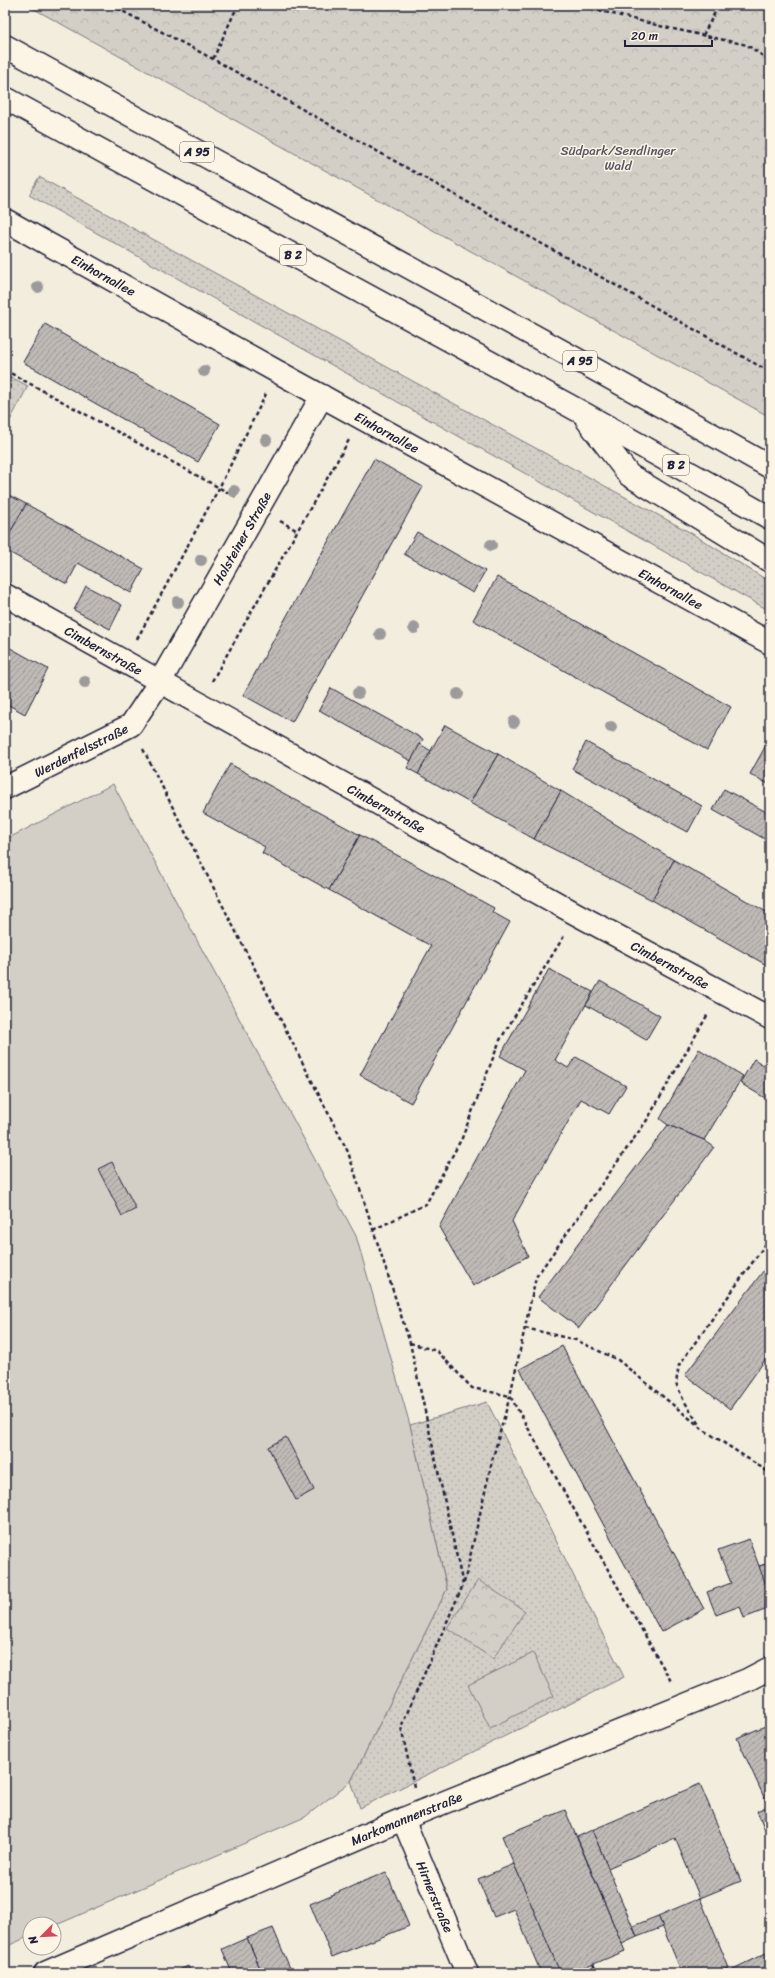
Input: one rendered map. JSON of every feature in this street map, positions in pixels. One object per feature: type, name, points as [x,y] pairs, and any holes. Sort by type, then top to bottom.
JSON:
[{"type":"main road","name":"A 95","points":[[5,46],[382,254],[606,375],[770,467]]},
{"type":"main road","name":"B 2","points":[[5,98],[581,412],[770,518]]},
{"type":"main road","name":"Einhornallee","points":[[5,220],[770,643]]},
{"type":"main road","name":"Holsteiner Straße","points":[[161,680],[259,510],[322,396]]},
{"type":"main road","points":[[581,412],[629,475],[770,561]]},
{"type":"main road","name":"Cimbernstraße","points":[[5,595],[161,680],[578,915],[770,1018]]},
{"type":"main road","name":"Werdenfelsstraße","points":[[5,788],[131,725],[161,680]]},
{"type":"main road","name":"Markomannenstraße","points":[[45,1973],[411,1817],[748,1680],[770,1668]]},
{"type":"main road","name":"Hirnerstraße","points":[[411,1817],[467,1973]]},
{"type":"path","points":[[111,5],[213,59],[770,372]]},
{"type":"path","points":[[213,59],[238,5]]},
{"type":"path","points":[[578,5],[747,45],[770,61]]},
{"type":"path","points":[[703,35],[719,5]]},
{"type":"path","points":[[5,370],[298,531]]},
{"type":"path","points":[[125,661],[219,488],[278,372]]},
{"type":"path","points":[[200,703],[362,418]]},
{"type":"path","points":[[131,725],[348,1152],[410,1343],[463,1585]]},
{"type":"path","points":[[373,1230],[426,1204],[462,1138],[500,1040],[578,915]]},
{"type":"path","points":[[411,1817],[401,1727],[463,1585],[492,1461],[510,1396],[536,1277],[647,1120],[720,992]]},
{"type":"path","points":[[701,1428],[683,1400],[676,1383],[679,1365],[770,1238]]},
{"type":"path","points":[[525,1328],[576,1340],[618,1360],[701,1428],[770,1473]]},
{"type":"path","points":[[410,1343],[437,1351],[472,1388],[510,1396],[685,1705]]},
{"type":"path","points":[[593,1964],[597,1973]]},
{"type":"green space","name":"Südpark/Sendlinger Wald","points":[[27,5],[770,5],[770,417]]},
{"type":"green space","points":[[39,177],[691,533],[770,582],[770,611],[29,195]]},
{"type":"green space","points":[[5,374],[28,386],[5,430]]},
{"type":"green space","points":[[113,784],[356,1236],[410,1425],[447,1589],[351,1781],[305,1817],[62,1923],[62,1916],[22,1916],[22,1940],[5,1947],[5,840]]},
{"type":"green space","points":[[487,1402],[624,1677],[360,1808],[351,1781],[447,1589],[410,1425]]},
{"type":"green space","points":[[478,1580],[525,1611],[493,1659],[447,1628]]},
{"type":"green space","points":[[533,1653],[554,1696],[490,1728],[468,1685]]},
{"type":"building","points":[[45,324],[220,424],[198,462],[23,362]]},
{"type":"building","points":[[374,459],[423,487],[292,722],[243,695]]},
{"type":"building","points":[[5,493],[26,504],[5,542]]},
{"type":"building","points":[[26,504],[144,569],[131,593],[78,563],[67,584],[5,550],[5,542]]},
{"type":"building","points":[[417,532],[485,571],[473,593],[404,554]]},
{"type":"building","points":[[497,577],[731,707],[707,750],[473,620]]},
{"type":"building","points":[[86,586],[122,605],[110,629],[74,610]]},
{"type":"building","points":[[5,645],[48,669],[25,714],[5,703]]},
{"type":"building","points":[[331,688],[423,739],[411,761],[319,710]]},
{"type":"building","points":[[445,725],[498,754],[470,803],[418,774]]},
{"type":"building","points":[[770,738],[770,785],[750,774]]},
{"type":"building","points":[[586,742],[702,806],[688,832],[572,769]]},
{"type":"building","points":[[420,744],[431,751],[418,774],[407,768]]},
{"type":"building","points":[[498,754],[561,791],[534,839],[470,803]]},
{"type":"building","points":[[230,764],[360,835],[329,890],[262,853],[265,847],[203,813]]},
{"type":"building","points":[[724,789],[770,814],[770,842],[713,810]]},
{"type":"building","points":[[561,791],[674,860],[652,900],[534,839]]},
{"type":"building","points":[[360,835],[494,908],[492,912],[510,922],[411,1103],[360,1075],[431,946],[329,890]]},
{"type":"building","points":[[674,860],[770,914],[770,967],[652,900]]},
{"type":"building","points":[[549,969],[593,992],[555,1060],[568,1068],[576,1057],[626,1086],[609,1114],[581,1099],[512,1221],[528,1256],[473,1286],[439,1227],[525,1070],[500,1056]]},
{"type":"building","points":[[600,981],[660,1016],[646,1040],[586,1005]]},
{"type":"building","points":[[699,1049],[743,1076],[704,1140],[668,1125],[660,1119]]},
{"type":"building","points":[[754,1059],[770,1069],[770,1101],[740,1083]]},
{"type":"building","points":[[668,1125],[704,1140],[714,1147],[579,1328],[538,1297]]},
{"type":"building","points":[[112,1162],[136,1209],[122,1216],[98,1169]]},
{"type":"building","points":[[770,1262],[770,1353],[730,1409],[685,1375]]},
{"type":"building","points":[[562,1346],[704,1609],[661,1632],[520,1369]]},
{"type":"building","points":[[286,1437],[314,1490],[296,1500],[268,1447]]},
{"type":"building","points":[[749,1539],[759,1566],[770,1563],[770,1608],[744,1618],[740,1606],[716,1615],[707,1592],[731,1583],[718,1550]]},
{"type":"building","points":[[770,1563],[770,1593],[769,1594],[759,1566]]},
{"type":"building","points":[[770,1724],[770,1841],[757,1811],[768,1806],[737,1738]]},
{"type":"building","points":[[700,1784],[741,1881],[700,1898],[675,1838],[608,1868],[592,1830]]},
{"type":"building","points":[[565,1810],[625,1951],[572,1973],[560,1973],[502,1836]]},
{"type":"building","points":[[592,1830],[637,1937],[622,1944],[577,1837]]},
{"type":"building","points":[[514,1864],[559,1970],[552,1973],[541,1973],[514,1909],[494,1917],[478,1879]]},
{"type":"building","points":[[386,1872],[409,1926],[332,1957],[310,1904]]},
{"type":"building","points":[[700,1898],[729,1968],[716,1973],[682,1973],[658,1916]]},
{"type":"building","points":[[658,1916],[663,1927],[637,1937],[633,1926]]},
{"type":"building","points":[[273,1928],[292,1973],[262,1973],[247,1938]]},
{"type":"building","points":[[247,1938],[262,1973],[232,1973],[222,1949]]},
{"type":"building","points":[[768,1952],[770,1956],[770,1973],[735,1973],[733,1969]]},
{"type":"building","points":[[188,1966],[191,1973],[173,1973]]}]
